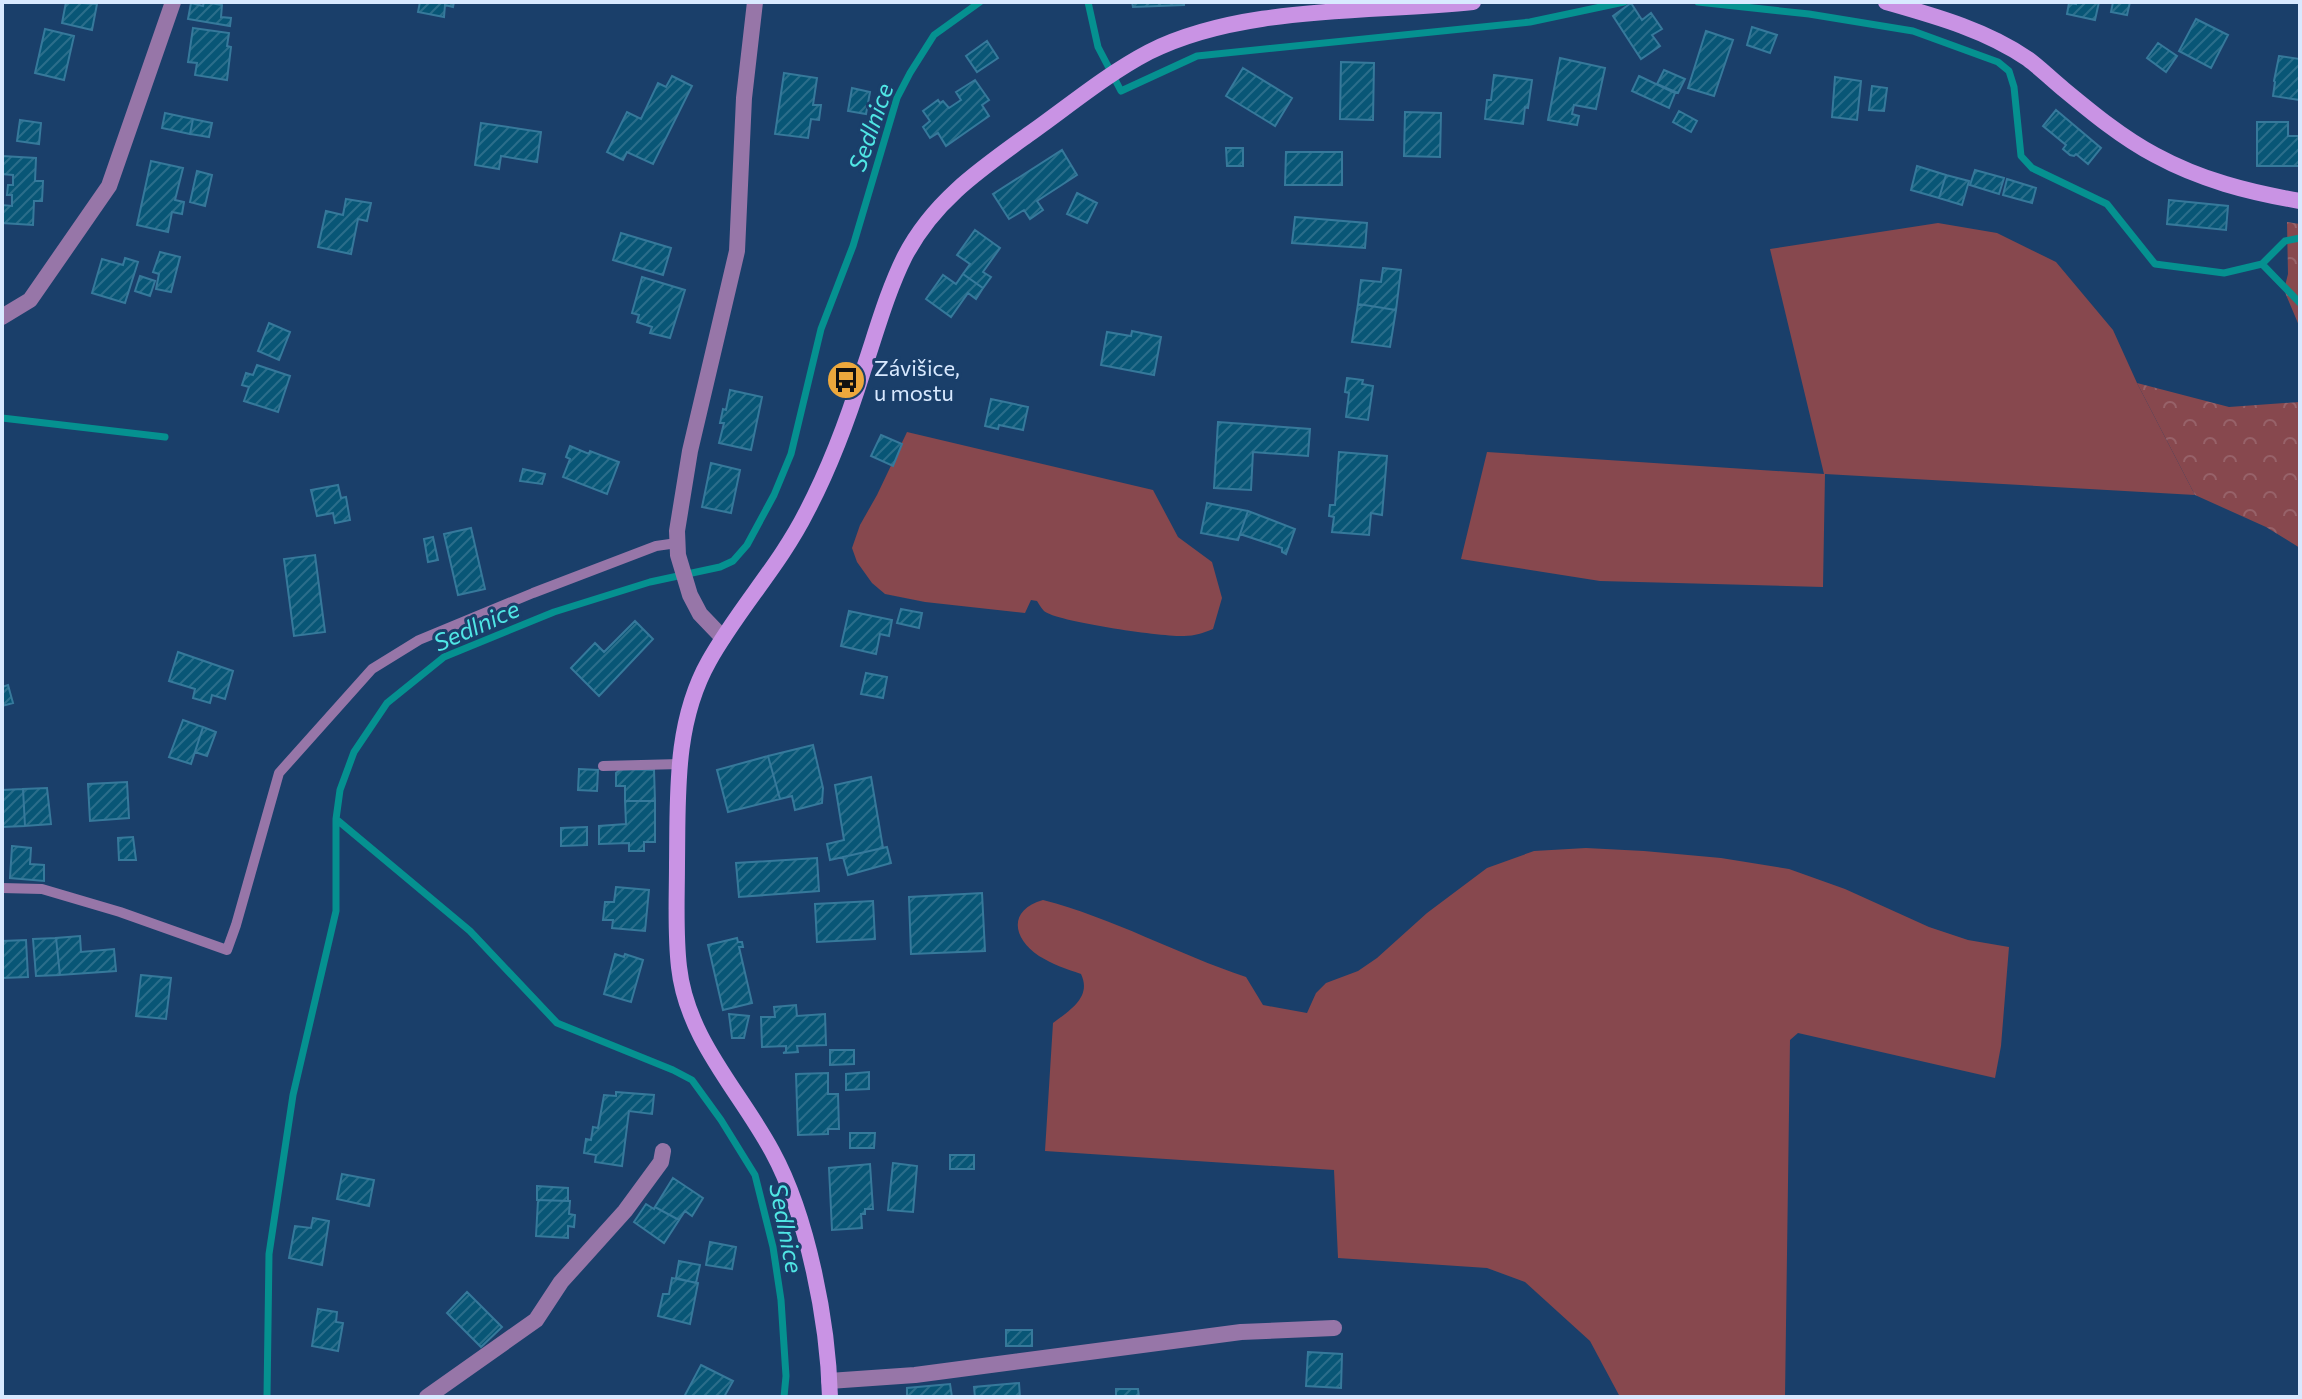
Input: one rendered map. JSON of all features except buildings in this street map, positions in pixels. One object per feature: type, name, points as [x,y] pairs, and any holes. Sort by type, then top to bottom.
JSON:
[{"type":"main road","points":[[830,1389],[810,1261],[786,1181],[764,1137],[707,1048],[684,996],[678,945],[680,764],[684,724],[708,663],[810,507],[852,407],[898,272],[928,219],[970,177],[1106,78],[1145,54],[1203,31],[1302,13],[1419,8],[1473,2]]},
{"type":"main road","points":[[1886,2],[1930,15],[1997,42],[2028,60],[2125,136],[2182,169],[2232,187],[2300,201]]},
{"type":"street","points":[[2,317],[30,300],[109,186],[173,2]]},
{"type":"street","points":[[723,638],[697,609],[685,581],[677,549],[681,499],[690,451],[737,251],[744,98],[755,2]]},
{"type":"street","points":[[427,1397],[536,1320],[561,1282],[625,1211],[661,1162],[663,1151]]},
{"type":"street","points":[[830,1389],[1241,1332],[1334,1328]]},
{"type":"lane","points":[[2,888],[42,889],[120,912],[227,950],[279,773],[372,669],[419,640],[533,593],[656,546],[677,549]]},
{"type":"lane","points":[[603,766],[680,764]]},
{"type":"green space","points":[[2287,222],[2300,224],[2300,328],[2284,290],[2288,274]]},
{"type":"green space","points":[[1938,223],[1997,233],[2056,262],[2113,330],[2195,495],[1825,474],[1823,587],[1600,581],[1461,559],[1487,452],[1824,474],[1770,249]]},
{"type":"green space","points":[[2137,383],[2229,407],[2300,402],[2300,548],[2266,527],[2195,495]]},
{"type":"green space","points":[[907,432],[1153,490],[1178,537],[1212,562],[1222,598],[1213,629],[1188,636],[1173,636],[1069,620],[1044,611],[1037,601],[1031,600],[1025,613],[925,602],[885,594],[872,583],[857,562],[852,548],[860,525]]},
{"type":"green space","points":[[1586,848],[1721,858],[1789,869],[1845,889],[1929,927],[1968,940],[2009,947],[2001,1046],[1995,1078],[1798,1033],[1790,1040],[1785,1397],[1620,1397],[1590,1341],[1525,1282],[1487,1268],[1338,1258],[1334,1170],[1045,1151],[1053,1023],[1078,1002],[1084,982],[1081,974],[1044,959],[1023,941],[1019,933],[1019,917],[1032,905],[1043,900],[1120,926],[1246,977],[1263,1005],[1307,1013],[1316,993],[1326,983],[1358,971],[1377,958],[1427,913],[1487,868],[1534,851]]},
{"type":"waterway","name":"Sedlnice","points":[[784,1397],[786,1376],[781,1300],[773,1247],[755,1175],[692,1080],[557,1023],[470,931],[336,819],[340,790],[354,752],[387,703],[444,657],[554,612],[650,582],[720,567],[733,561],[747,545],[774,495],[791,454],[821,329],[853,246],[897,98],[934,35],[980,2]]},
{"type":"waterway","points":[[1088,2],[1098,47],[1121,91],[1197,56],[1530,22],[1624,2]]},
{"type":"waterway","points":[[1698,2],[1809,14],[1913,31],[1998,62],[2009,71],[2014,87],[2021,156],[2032,168],[2107,204],[2155,264],[2224,273],[2262,264],[2300,303]]},
{"type":"waterway","points":[[2262,264],[2285,241],[2300,238]]},
{"type":"waterway","points":[[2,418],[165,437]]},
{"type":"waterway","points":[[267,1397],[269,1254],[293,1095],[336,911],[336,819]]},
{"type":"place","name":"Závišice, u mostu","points":[[846,380]]}]
